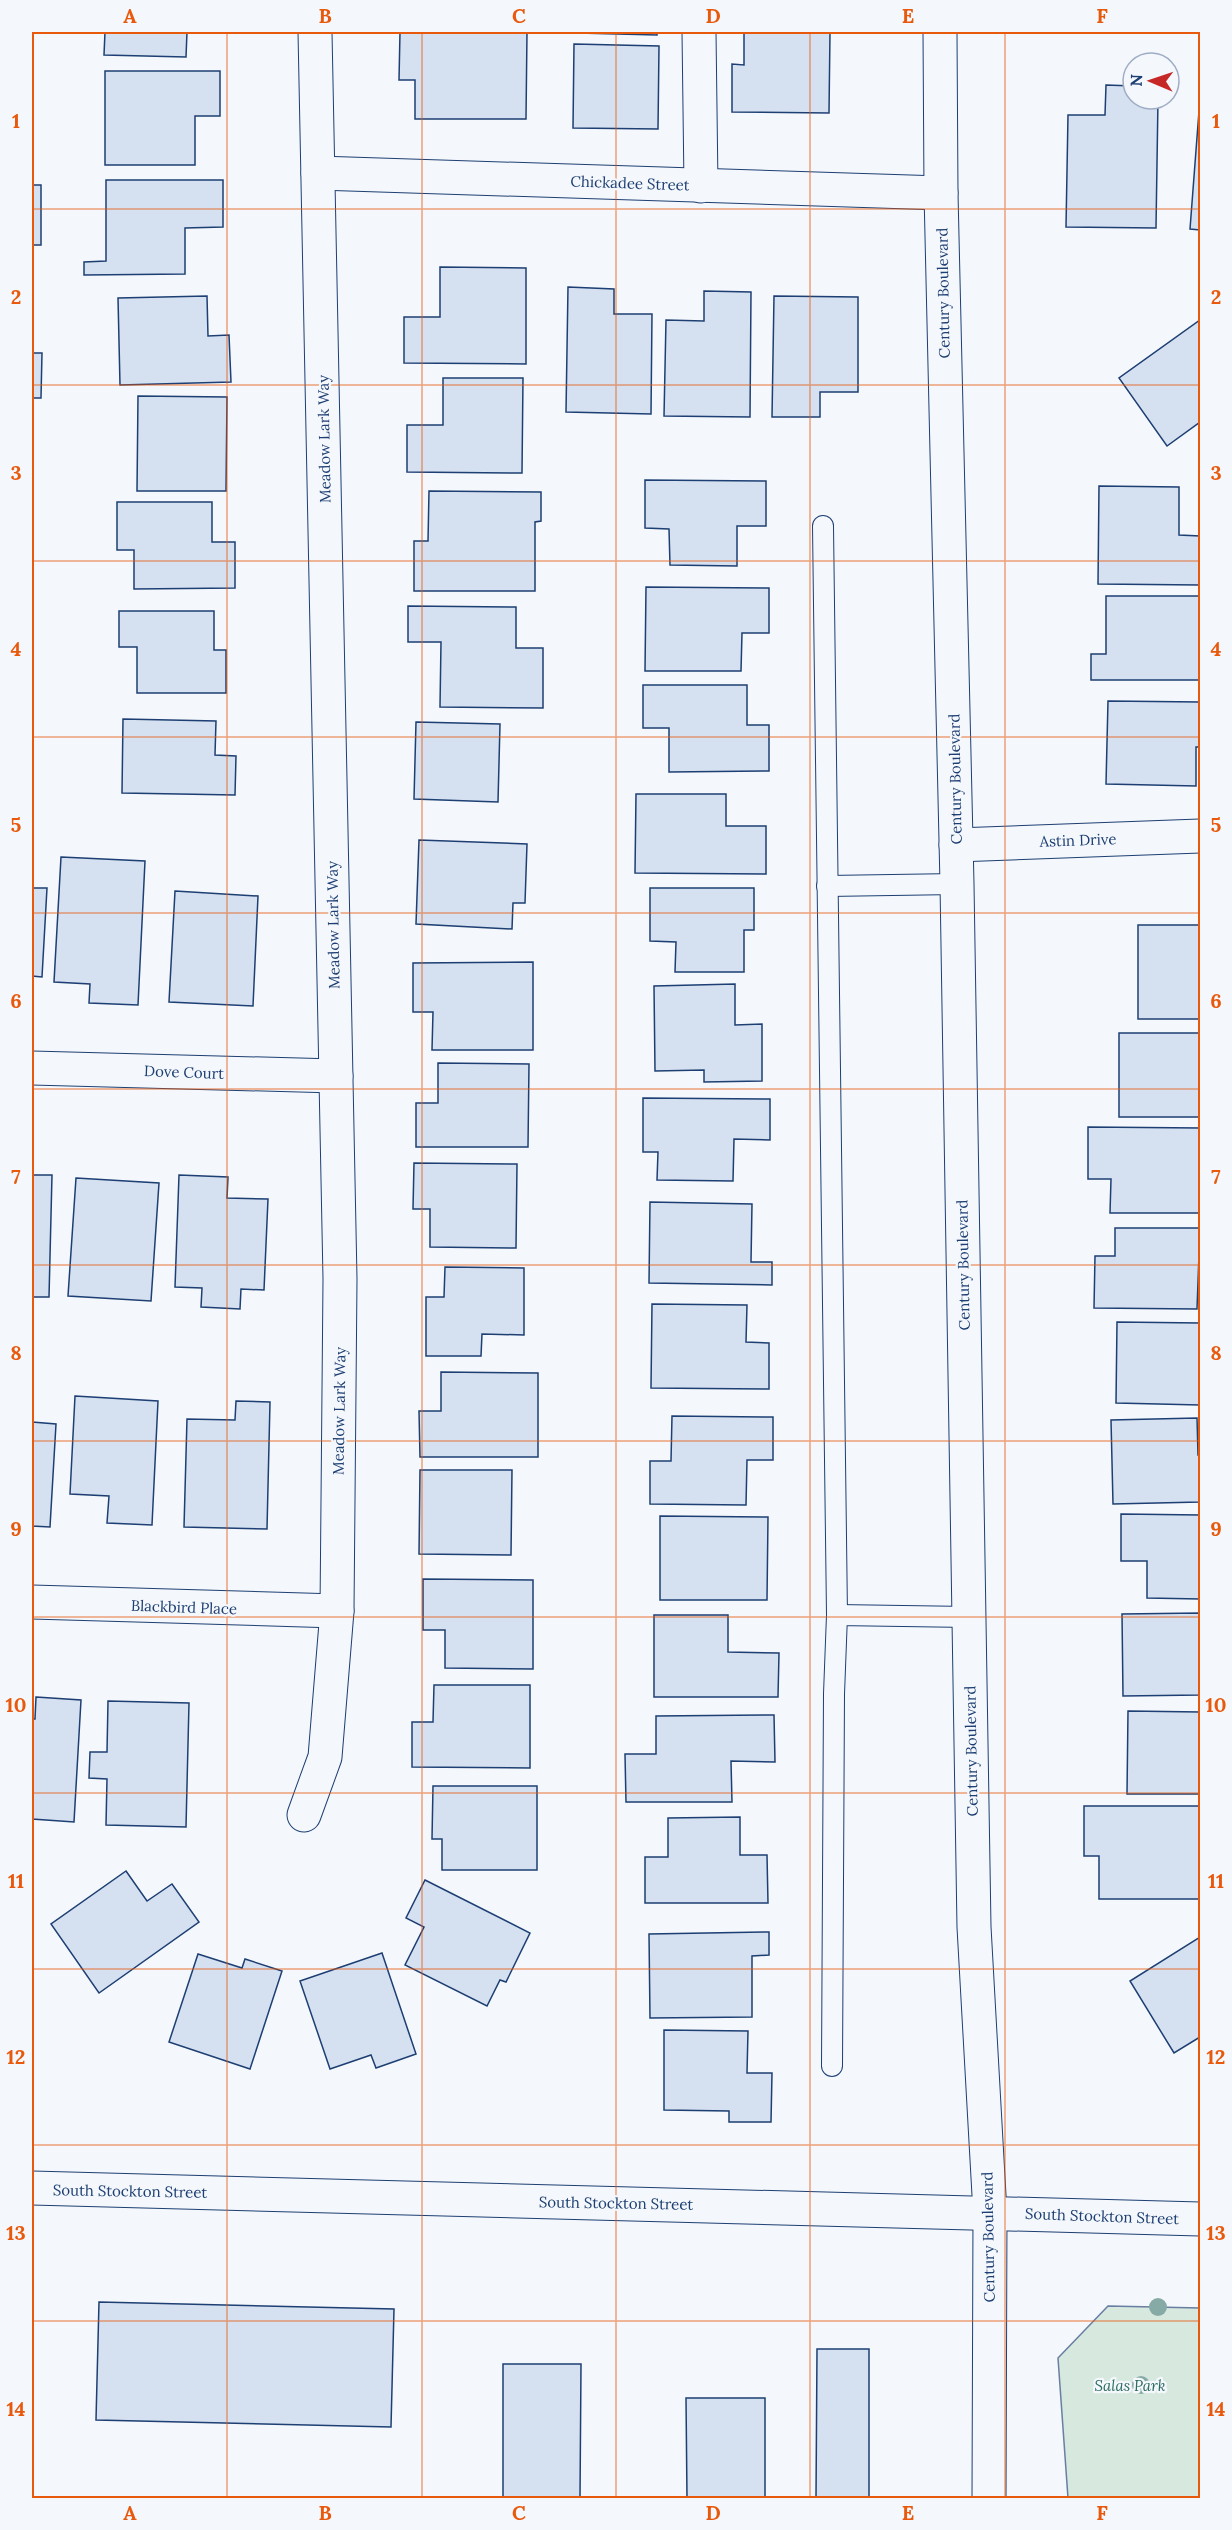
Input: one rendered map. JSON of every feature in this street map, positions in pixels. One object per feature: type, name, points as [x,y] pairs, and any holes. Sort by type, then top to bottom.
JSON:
[{"type":"street","name":"Meadow Lark Way","points":[[304,1815],[325,1757],[337,1611],[340,1279],[315,32]]},
{"type":"street","points":[[699,32],[701,186]]},
{"type":"street","name":"Century Boulevard","points":[[940,32],[941,193],[957,884],[974,1927],[990,2213],[989,2499]]},
{"type":"street","name":"Chickadee Street","points":[[318,173],[941,193]]},
{"type":"street","name":"Astin Drive","points":[[956,845],[1200,836]]},
{"type":"street","name":"Dove Court","points":[[32,1068],[336,1077]]},
{"type":"street","name":"Blackbird Place","points":[[32,1602],[337,1611]]},
{"type":"street","name":"South Stockton Street","points":[[32,2188],[1200,2219]]},
{"type":"lane","points":[[823,526],[837,1615],[834,1694],[832,2066]]},
{"type":"lane","points":[[827,886],[957,884]]},
{"type":"lane","points":[[837,1615],[969,1617]]},
{"type":"green space","name":"Salas Park","points":[[1108,2306],[1200,2308],[1200,2498],[1068,2498],[1058,2358]]},
{"type":"building","points":[[105,32],[187,32],[186,57],[104,55]]},
{"type":"building","points":[[400,32],[527,32],[526,119],[415,119],[415,80],[399,80]]},
{"type":"building","points":[[657,32],[657,35],[578,33]]},
{"type":"building","points":[[744,32],[830,32],[829,113],[732,112],[732,64],[744,65]]},
{"type":"building","points":[[574,44],[659,46],[658,129],[573,128]]},
{"type":"building","points":[[105,71],[220,71],[220,116],[195,116],[195,165],[105,165]]},
{"type":"building","points":[[1106,85],[1121,86],[1121,111],[1158,111],[1156,228],[1066,227],[1068,115],[1105,115]]},
{"type":"building","points":[[1200,111],[1200,230],[1190,229]]},
{"type":"building","points":[[106,180],[223,180],[223,227],[185,228],[185,274],[84,275],[84,262],[106,261]]},
{"type":"building","points":[[32,185],[41,185],[41,245],[32,245]]},
{"type":"building","points":[[440,267],[526,268],[526,364],[404,363],[404,317],[440,317]]},
{"type":"building","points":[[568,287],[614,289],[614,314],[652,314],[651,414],[566,412]]},
{"type":"building","points":[[704,291],[751,292],[750,417],[664,416],[666,320],[704,321]]},
{"type":"building","points":[[207,296],[208,336],[229,335],[231,382],[120,385],[118,298]]},
{"type":"building","points":[[774,296],[858,297],[858,392],[820,392],[820,417],[772,417]]},
{"type":"building","points":[[1200,320],[1200,422],[1167,446],[1119,378]]},
{"type":"building","points":[[32,353],[42,353],[41,398],[32,398]]},
{"type":"building","points":[[443,378],[523,378],[522,473],[407,472],[407,425],[443,425]]},
{"type":"building","points":[[138,396],[227,397],[226,491],[137,491]]},
{"type":"building","points":[[645,480],[766,481],[766,526],[737,526],[737,566],[670,565],[669,529],[645,528]]},
{"type":"building","points":[[1099,486],[1179,487],[1179,535],[1200,536],[1200,585],[1098,584]]},
{"type":"building","points":[[429,491],[541,492],[541,521],[535,522],[535,591],[414,591],[414,541],[428,541]]},
{"type":"building","points":[[117,502],[212,502],[212,542],[235,542],[235,588],[134,589],[134,550],[117,550]]},
{"type":"building","points":[[646,587],[769,588],[769,633],[742,633],[741,671],[645,671]]},
{"type":"building","points":[[1106,596],[1200,596],[1200,680],[1091,680],[1091,654],[1106,654]]},
{"type":"building","points":[[408,606],[516,607],[516,648],[543,648],[543,708],[440,707],[441,642],[408,642]]},
{"type":"building","points":[[119,611],[214,611],[214,650],[226,650],[226,693],[137,693],[137,647],[119,647]]},
{"type":"building","points":[[643,685],[747,685],[747,725],[769,725],[769,771],[669,772],[669,728],[643,728]]},
{"type":"building","points":[[1108,701],[1200,702],[1200,747],[1196,747],[1196,786],[1106,784]]},
{"type":"building","points":[[123,719],[216,721],[215,755],[236,756],[235,795],[122,793]]},
{"type":"building","points":[[416,722],[500,724],[498,802],[414,799]]},
{"type":"building","points":[[636,794],[726,794],[726,826],[766,826],[766,874],[635,873]]},
{"type":"building","points":[[419,840],[527,844],[525,903],[513,903],[512,929],[416,924]]},
{"type":"building","points":[[61,857],[145,861],[138,1005],[89,1003],[90,984],[54,982]]},
{"type":"building","points":[[32,888],[47,888],[42,977],[32,976]]},
{"type":"building","points":[[650,888],[754,888],[754,930],[744,930],[744,972],[675,972],[676,942],[650,941]]},
{"type":"building","points":[[175,891],[258,896],[253,1006],[169,1002]]},
{"type":"building","points":[[1138,925],[1200,925],[1200,1019],[1138,1019]]},
{"type":"building","points":[[533,962],[533,1050],[432,1050],[433,1012],[413,1012],[413,963]]},
{"type":"building","points":[[735,984],[735,1025],[762,1024],[762,1081],[704,1082],[704,1070],[655,1071],[654,986]]},
{"type":"building","points":[[1119,1033],[1200,1033],[1200,1117],[1119,1117]]},
{"type":"building","points":[[438,1063],[529,1064],[528,1147],[416,1147],[416,1103],[438,1103]]},
{"type":"building","points":[[643,1098],[770,1099],[770,1140],[734,1139],[733,1181],[657,1180],[658,1152],[643,1152]]},
{"type":"building","points":[[1088,1127],[1200,1128],[1200,1213],[1110,1213],[1111,1179],[1088,1179]]},
{"type":"building","points":[[414,1163],[517,1164],[516,1248],[430,1247],[430,1209],[413,1209]]},
{"type":"building","points":[[32,1175],[52,1175],[49,1297],[32,1297]]},
{"type":"building","points":[[179,1175],[228,1177],[227,1198],[268,1199],[264,1290],[241,1289],[240,1309],[201,1307],[202,1288],[175,1287]]},
{"type":"building","points":[[76,1178],[159,1183],[151,1301],[68,1296]]},
{"type":"building","points":[[650,1202],[752,1204],[751,1262],[772,1262],[772,1285],[649,1283]]},
{"type":"building","points":[[1115,1228],[1200,1228],[1197,1309],[1094,1308],[1095,1256],[1115,1256]]},
{"type":"building","points":[[445,1267],[524,1268],[524,1335],[482,1334],[481,1356],[426,1356],[426,1297],[444,1297]]},
{"type":"building","points":[[652,1304],[747,1305],[746,1342],[769,1343],[769,1389],[651,1388]]},
{"type":"building","points":[[1117,1322],[1200,1323],[1200,1405],[1116,1403]]},
{"type":"building","points":[[441,1372],[538,1373],[538,1457],[420,1457],[419,1411],[441,1411]]},
{"type":"building","points":[[75,1396],[158,1401],[152,1525],[107,1523],[109,1496],[70,1494]]},
{"type":"building","points":[[236,1401],[270,1402],[267,1529],[184,1527],[187,1419],[235,1420]]},
{"type":"building","points":[[672,1416],[773,1417],[773,1460],[747,1460],[746,1505],[650,1504],[650,1461],[671,1461]]},
{"type":"building","points":[[1197,1418],[1200,1502],[1113,1504],[1111,1420]]},
{"type":"building","points":[[32,1422],[56,1424],[50,1527],[32,1526]]},
{"type":"building","points":[[420,1470],[512,1470],[511,1555],[419,1554]]},
{"type":"building","points":[[1121,1514],[1200,1515],[1200,1599],[1147,1598],[1147,1561],[1121,1561]]},
{"type":"building","points":[[660,1516],[768,1517],[767,1600],[660,1600]]},
{"type":"building","points":[[423,1579],[533,1580],[533,1669],[445,1668],[445,1630],[423,1630]]},
{"type":"building","points":[[1200,1613],[1200,1695],[1123,1696],[1122,1614]]},
{"type":"building","points":[[654,1615],[728,1615],[728,1652],[779,1653],[778,1697],[654,1697]]},
{"type":"building","points":[[434,1685],[530,1685],[530,1768],[412,1767],[412,1722],[433,1722]]},
{"type":"building","points":[[36,1697],[81,1700],[74,1822],[32,1819],[32,1719],[35,1719]]},
{"type":"building","points":[[108,1701],[189,1703],[186,1827],[106,1825],[107,1779],[89,1778],[90,1752],[107,1752]]},
{"type":"building","points":[[1128,1711],[1200,1712],[1200,1794],[1127,1794]]},
{"type":"building","points":[[774,1715],[775,1762],[731,1761],[732,1802],[626,1802],[625,1754],[656,1754],[656,1716]]},
{"type":"building","points":[[433,1786],[537,1786],[537,1870],[442,1870],[442,1839],[432,1839]]},
{"type":"building","points":[[1084,1806],[1200,1806],[1199,1899],[1099,1899],[1099,1856],[1084,1856]]},
{"type":"building","points":[[740,1817],[740,1855],[767,1855],[768,1903],[645,1903],[645,1857],[668,1857],[668,1818]]},
{"type":"building","points":[[126,1871],[147,1901],[172,1884],[199,1922],[99,1993],[51,1924]]},
{"type":"building","points":[[425,1880],[530,1933],[506,1982],[500,1980],[487,2006],[405,1965],[424,1927],[406,1918]]},
{"type":"building","points":[[769,1932],[769,1955],[752,1956],[752,2017],[650,2018],[649,1934]]},
{"type":"building","points":[[1200,1937],[1200,2037],[1174,2053],[1130,1981]]},
{"type":"building","points":[[382,1953],[416,2054],[376,2068],[371,2055],[330,2069],[300,1981]]},
{"type":"building","points":[[198,1954],[242,1968],[245,1959],[282,1971],[250,2069],[169,2042]]},
{"type":"building","points":[[664,2030],[748,2031],[747,2073],[772,2073],[771,2122],[729,2122],[729,2111],[664,2110]]},
{"type":"building","points":[[99,2302],[394,2309],[391,2427],[96,2420]]},
{"type":"building","points":[[817,2349],[869,2349],[869,2498],[816,2498]]},
{"type":"building","points":[[503,2364],[581,2364],[580,2498],[503,2498]]},
{"type":"building","points":[[686,2398],[765,2398],[765,2498],[687,2498]]}]
